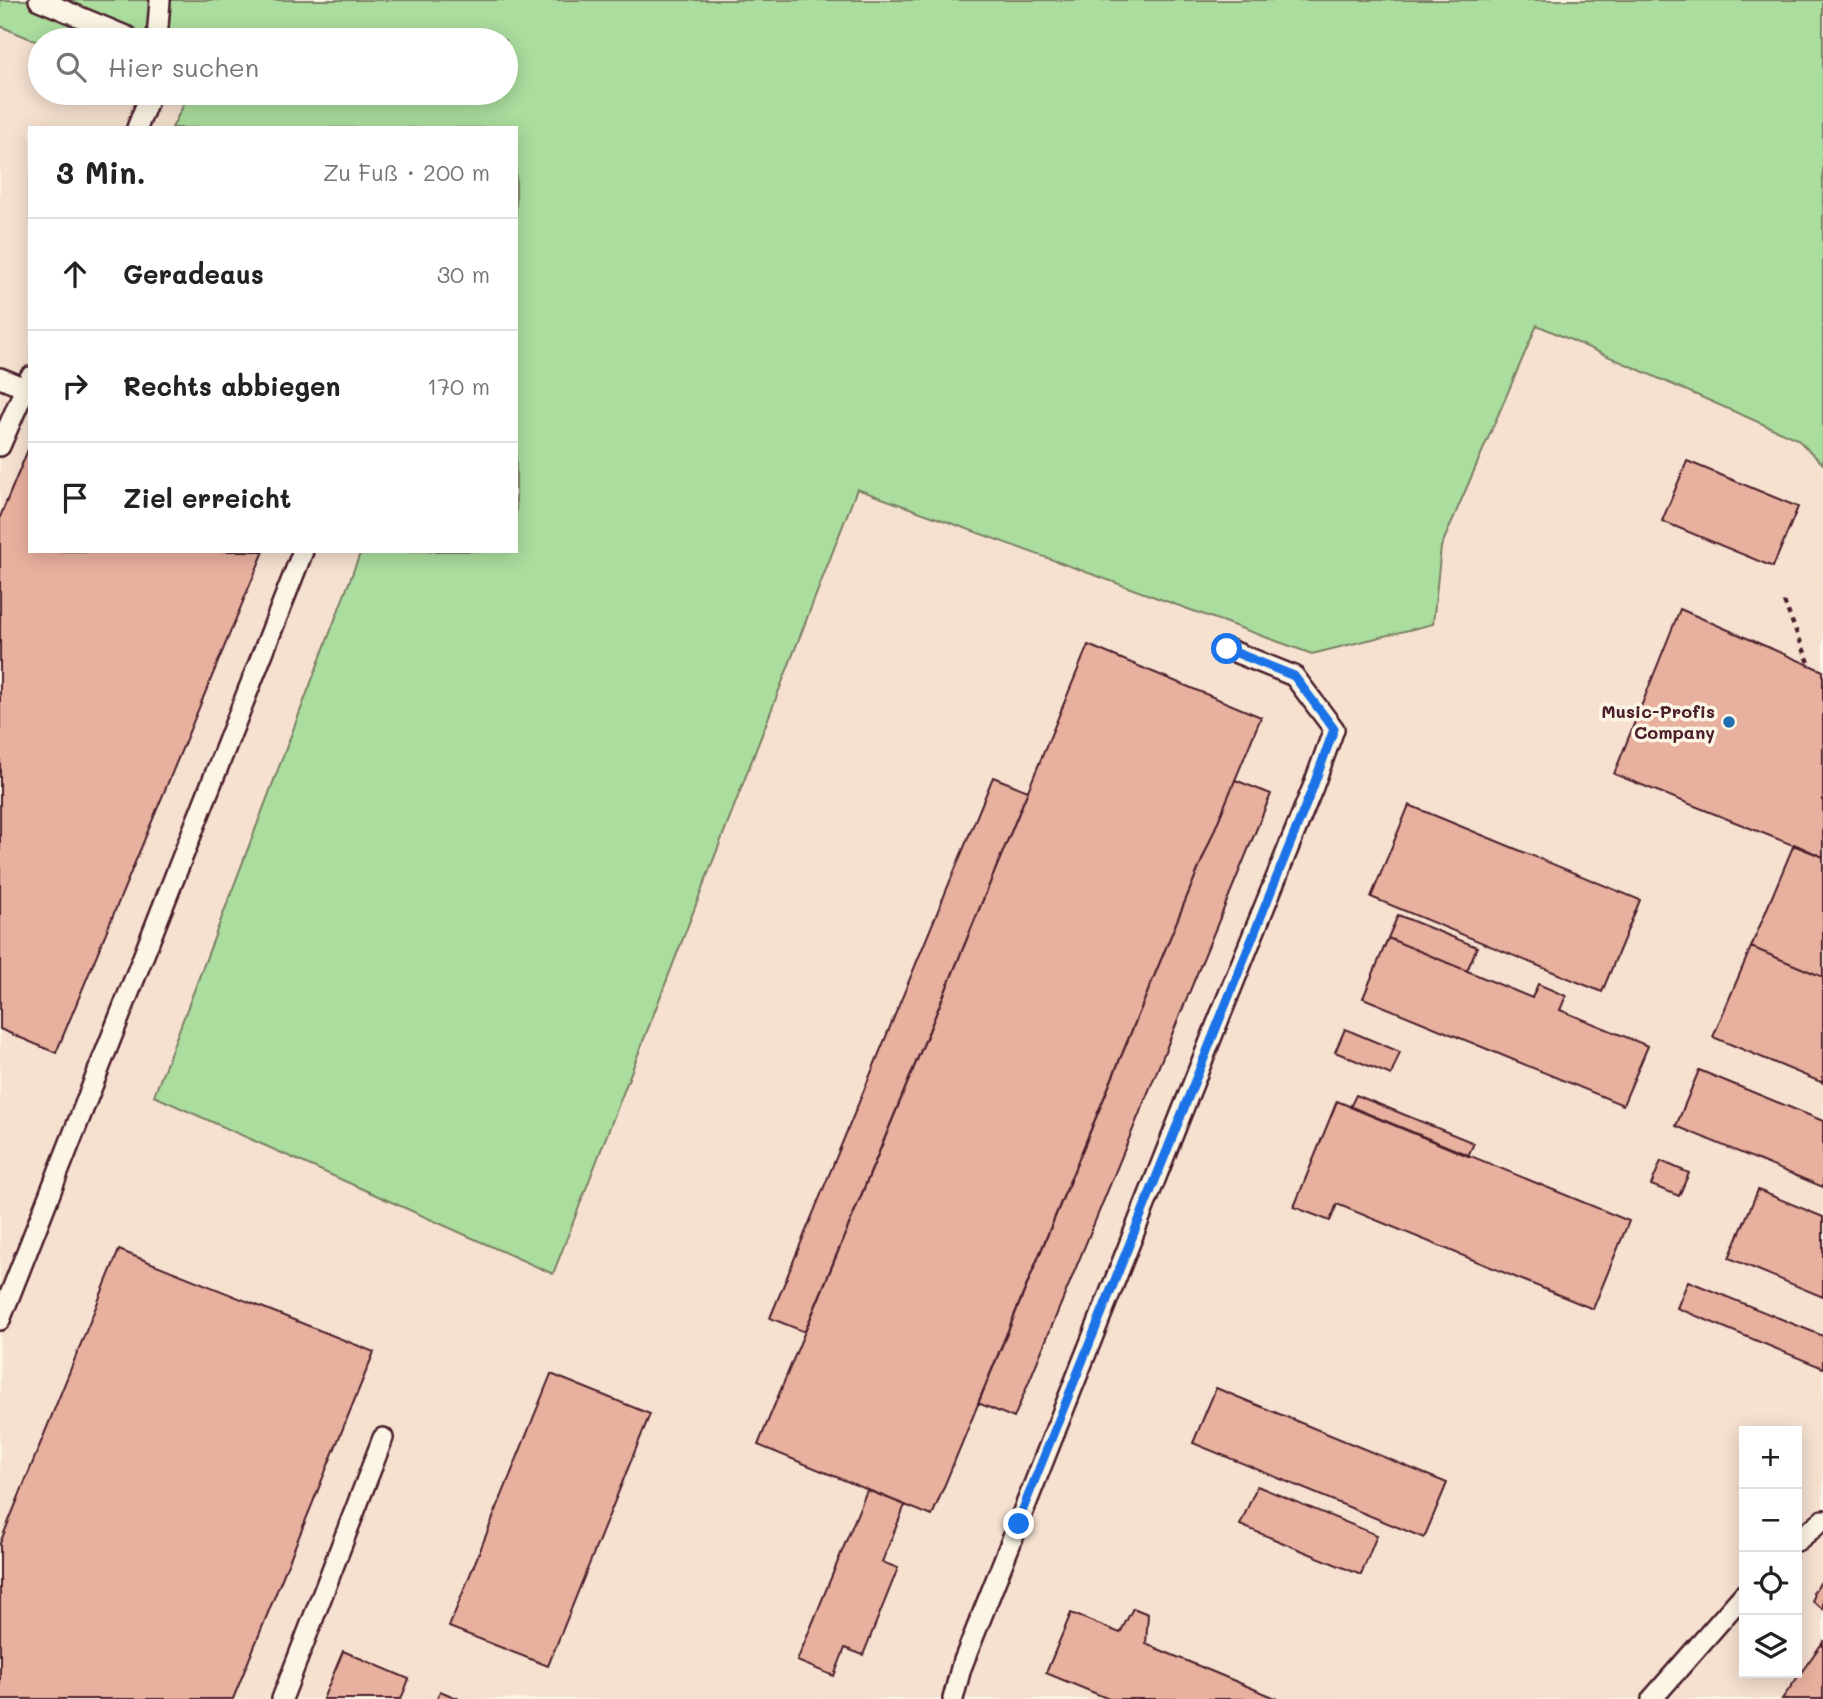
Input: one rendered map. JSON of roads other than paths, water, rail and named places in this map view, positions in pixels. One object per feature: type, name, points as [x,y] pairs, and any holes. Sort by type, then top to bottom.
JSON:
[{"type":"lane","points":[[39,0],[106,28]]},
{"type":"lane","points":[[158,28],[160,0]]},
{"type":"lane","points":[[138,126],[146,105]]},
{"type":"lane","points":[[0,378],[28,385],[0,446]]},
{"type":"lane","points":[[0,1320],[6,1287],[302,553]]},
{"type":"lane","points":[[953,1699],[961,1668],[1334,729],[1294,676],[1227,649]]},
{"type":"lane","points":[[282,1699],[383,1438]]},
{"type":"lane","points":[[1802,1537],[1823,1520]]},
{"type":"lane","points":[[1652,1699],[1739,1600]]},
{"type":"place","name":"Music-Profis Company","points":[[1729,722]]}]
